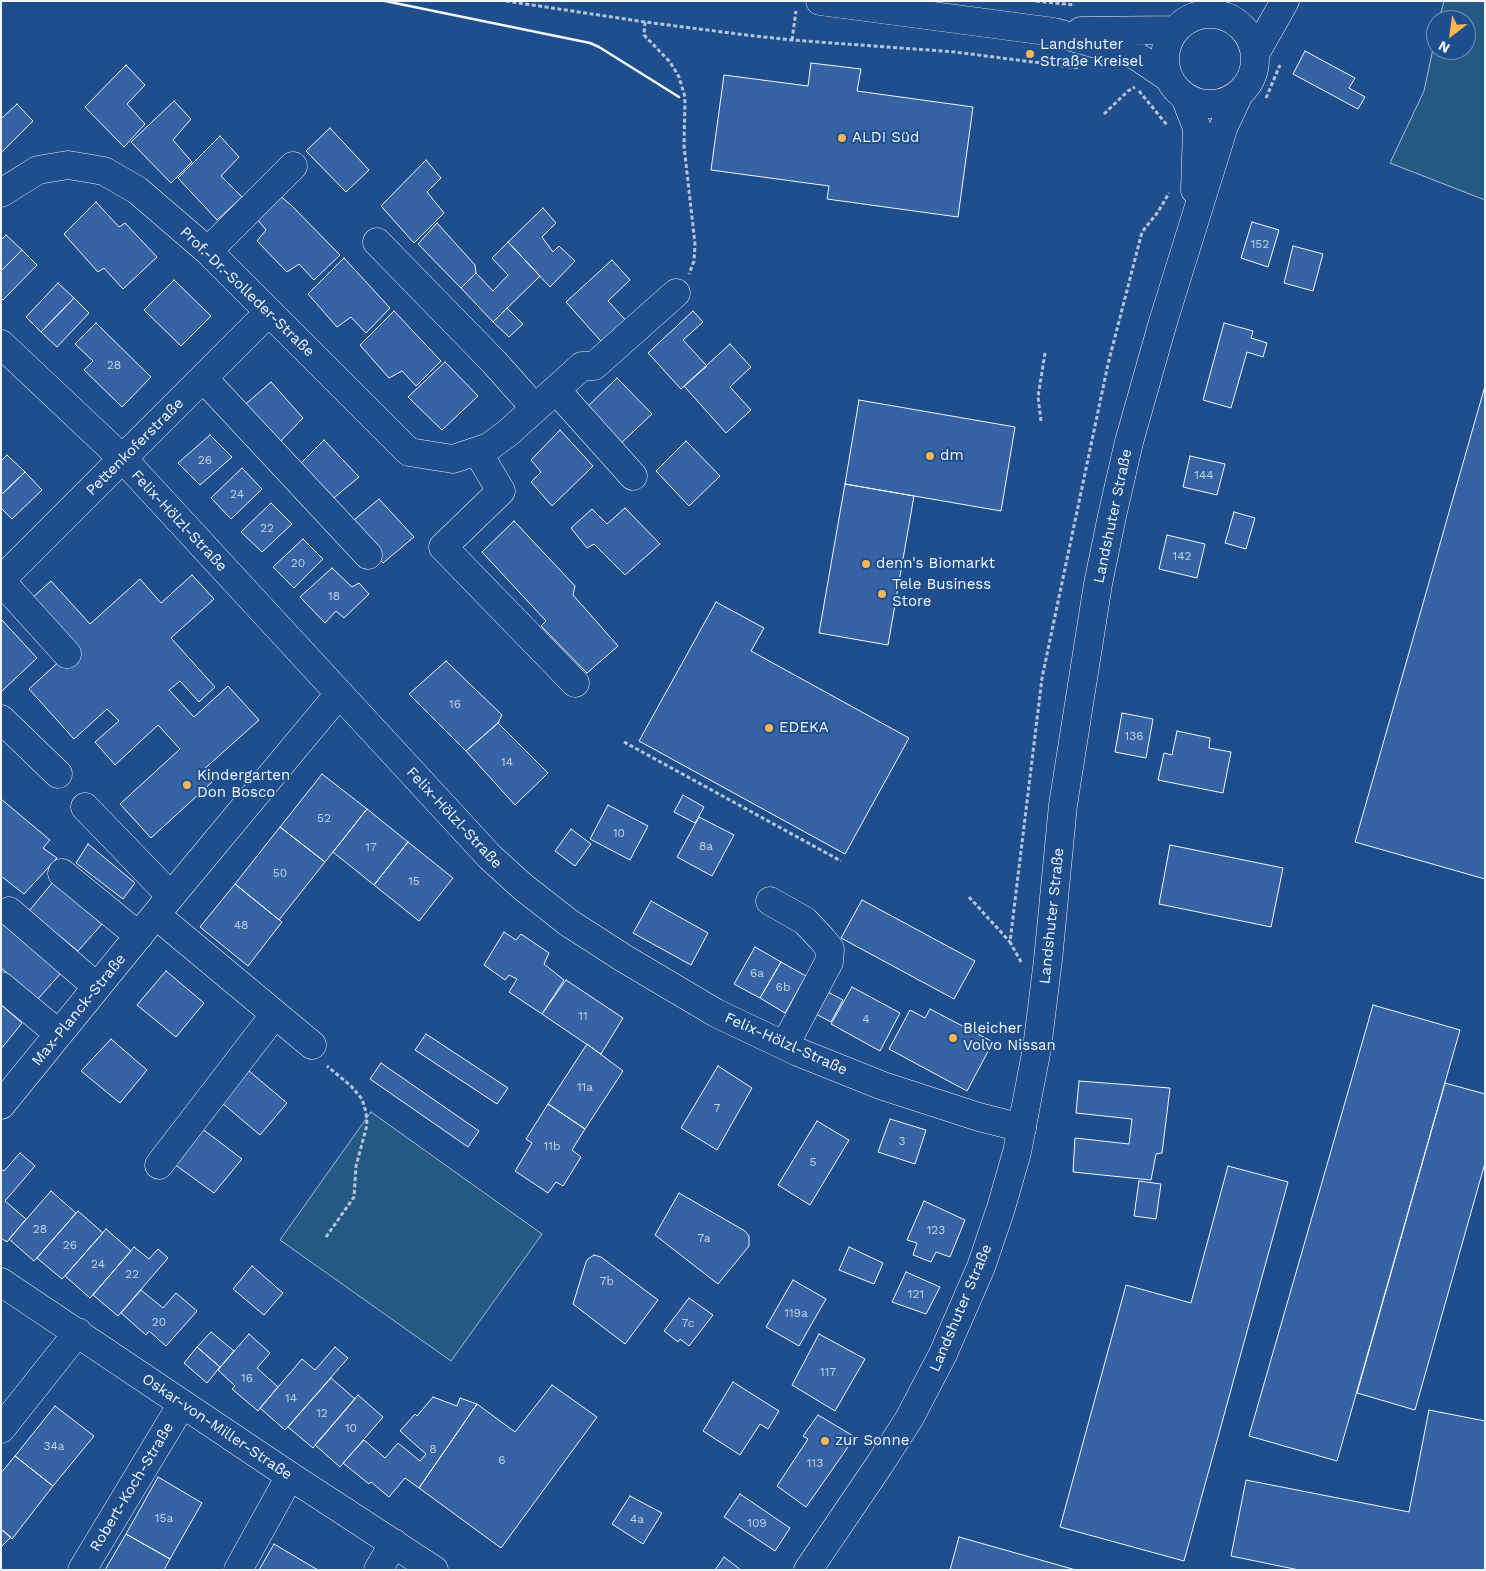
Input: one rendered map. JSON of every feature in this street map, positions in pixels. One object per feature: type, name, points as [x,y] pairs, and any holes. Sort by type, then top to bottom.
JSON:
[{"type":"street","points":[[1219,14],[1242,1]]},
{"type":"street","points":[[1255,54],[1285,1]]},
{"type":"street","points":[[808,6],[1054,32],[1175,30]]},
{"type":"street","points":[[1054,32],[1135,55],[1177,88],[1198,103],[1212,105],[1226,102],[1239,94],[1249,83],[1254,69],[1255,54],[1252,40],[1243,28],[1232,19],[1219,14],[1207,14],[1195,16],[1175,30],[1168,41],[1165,53],[1165,66],[1177,88]]},
{"type":"street","name":"Landshuter Straße","points":[[1177,88],[1197,128],[1194,224]]},
{"type":"street","name":"Landshuter Straße","points":[[808,1570],[904,1426],[943,1354],[984,1259],[1001,1208],[1017,1152],[1037,1048],[1063,805],[1098,584],[1129,442],[1161,330],[1224,126],[1239,94]]},
{"type":"street","name":"Prof.-Dr.-Solleder-Straße","points":[[1,192],[38,170],[68,165],[104,171],[137,190],[208,251],[409,452],[453,459],[488,447],[509,432],[582,366],[594,366],[676,293]]},
{"type":"street","points":[[208,251],[293,166]]},
{"type":"street","points":[[377,242],[536,408]]},
{"type":"street","name":"Pettenkoferstraße","points":[[67,654],[1,581],[268,313]]},
{"type":"street","name":"Felix-Hölzl-Straße","points":[[1,344],[122,459],[490,857],[523,887],[569,923],[716,1013],[785,1045],[883,1086],[979,1117],[1022,1128]]},
{"type":"street","points":[[203,378],[368,555]]},
{"type":"street","points":[[556,390],[633,476]]},
{"type":"street","points":[[477,451],[501,491],[442,547],[575,684]]},
{"type":"street","name":"Max-Planck-Straße","points":[[1,1105],[10,1076],[59,1034],[163,905],[339,694]]},
{"type":"street","points":[[1,719],[58,774]]},
{"type":"street","points":[[85,807],[163,905],[275,1014],[312,1045]]},
{"type":"street","points":[[62,873],[139,936]]},
{"type":"street","points":[[770,901],[805,921],[830,949],[829,962],[785,1045]]},
{"type":"street","points":[[9,911],[97,987]]},
{"type":"street","points":[[1,986],[59,1034]]},
{"type":"street","points":[[159,1165],[275,1014]]},
{"type":"street","name":"Oskar-von-Miller-Straße","points":[[1,1282],[434,1570]]},
{"type":"street","points":[[1,1429],[78,1332]]},
{"type":"street","name":"Robert-Koch-Straße","points":[[82,1570],[182,1404]]},
{"type":"street","points":[[238,1570],[290,1476]]},
{"type":"street","points":[[378,1570],[394,1543]]},
{"type":"path","points":[[506,1],[645,22],[792,40],[956,52],[1083,68]]},
{"type":"path","points":[[792,40],[808,6]]},
{"type":"path","points":[[645,22],[644,35],[670,62],[679,77],[685,97],[684,146],[695,244],[694,261],[688,278],[676,293]]},
{"type":"path","points":[[1104,114],[1128,91],[1136,86]]},
{"type":"path","points":[[1041,420],[1038,397],[1045,354]]},
{"type":"path","points":[[624,742],[841,861]]},
{"type":"path","points":[[969,897],[1010,942]]},
{"type":"path","points":[[312,1045],[324,1063],[351,1086],[362,1099],[367,1125],[356,1166],[354,1197],[326,1237]]},
{"type":"shaded area","points":[[1444,1],[1485,1],[1485,200],[1390,163],[1424,91],[1431,60],[1476,60],[1476,10],[1442,10]]},
{"type":"shaded area","points":[[371,1112],[542,1234],[451,1361],[280,1240]]},
{"type":"building","points":[[1305,51],[1355,78],[1349,88],[1365,97],[1358,109],[1293,74]]},
{"type":"building","name":"ALDI Süd","points":[[811,63],[861,69],[857,91],[973,107],[958,217],[827,199],[829,186],[711,170],[724,75],[808,86]]},
{"type":"building","points":[[126,65],[145,85],[127,104],[145,124],[124,147],[85,107]]},
{"type":"building","points":[[174,101],[191,119],[173,140],[192,162],[171,183],[131,142]]},
{"type":"building","points":[[17,104],[33,121],[1,153],[1,119]]},
{"type":"building","points":[[330,128],[369,170],[346,192],[306,151]]},
{"type":"building","points":[[220,136],[239,157],[221,176],[242,197],[217,220],[178,178]]},
{"type":"building","points":[[426,160],[441,178],[427,192],[444,213],[414,243],[381,206]]},
{"type":"building","points":[[279,195],[340,255],[314,280],[299,264],[287,272],[257,241],[266,230],[256,218]]},
{"type":"building","points":[[96,202],[119,227],[125,223],[157,257],[123,289],[104,268],[98,272],[64,234]]},
{"type":"building","points":[[543,208],[556,223],[542,237],[553,252],[559,246],[575,261],[550,287],[508,242]]},
{"type":"building","points":[[1252,222],[1279,230],[1268,267],[1241,258]]},
{"type":"building","points":[[437,223],[475,265],[476,273],[461,288],[418,244]]},
{"type":"building","points":[[6,235],[22,250],[1,271],[1,240]]},
{"type":"building","points":[[508,242],[540,276],[493,322],[461,288],[476,273],[493,291],[508,275],[492,258]]},
{"type":"building","points":[[1293,246],[1323,254],[1313,291],[1284,283]]},
{"type":"building","points":[[22,250],[37,265],[3,300],[1,298],[1,271]]},
{"type":"building","points":[[344,258],[390,308],[366,333],[351,317],[337,327],[308,294]]},
{"type":"building","points":[[612,260],[630,280],[608,301],[631,326],[607,348],[566,302]]},
{"type":"building","points":[[174,280],[211,316],[181,346],[144,310]]},
{"type":"building","points":[[58,283],[74,298],[41,332],[26,317]]},
{"type":"building","points":[[74,298],[89,313],[57,347],[41,332]]},
{"type":"building","points":[[507,308],[523,324],[509,337],[493,322]]},
{"type":"building","points":[[394,311],[441,361],[416,386],[402,371],[389,378],[360,345]]},
{"type":"building","points":[[693,311],[703,322],[683,340],[707,366],[681,389],[648,353]]},
{"type":"building","points":[[96,323],[151,377],[122,407],[84,370],[93,361],[75,344]]},
{"type":"building","points":[[1224,323],[1253,331],[1251,338],[1267,343],[1263,357],[1247,352],[1231,408],[1203,400]]},
{"type":"building","points":[[730,344],[751,367],[730,387],[751,410],[726,433],[684,386]]},
{"type":"building","points":[[445,362],[478,396],[442,430],[408,397]]},
{"type":"building","points":[[617,378],[652,414],[618,446],[583,411]]},
{"type":"building","points":[[271,382],[303,418],[276,446],[240,409]]},
{"type":"building","points":[[1485,386],[1485,879],[1355,842]]},
{"type":"building","name":"dm","points":[[859,400],[1015,427],[1001,511],[845,484]]},
{"type":"building","points":[[560,430],[593,466],[552,506],[531,482],[541,472],[531,460]]},
{"type":"building","points":[[210,435],[232,457],[200,485],[178,463]]},
{"type":"building","points":[[324,440],[359,477],[329,502],[297,467]]},
{"type":"building","points":[[686,441],[720,476],[689,506],[656,471]]},
{"type":"building","points":[[7,455],[25,472],[1,495],[1,461]]},
{"type":"building","points":[[1190,456],[1225,464],[1217,495],[1183,487]]},
{"type":"building","points":[[242,468],[262,489],[231,519],[211,498]]},
{"type":"building","points":[[25,472],[42,490],[12,519],[1,508],[1,495]]},
{"type":"building","name":"denn's Biomarkt","points":[[845,484],[914,496],[888,645],[819,633]]},
{"type":"building","points":[[379,499],[414,537],[383,563],[348,525]]},
{"type":"building","points":[[271,503],[292,524],[262,552],[241,532]]},
{"type":"building","points":[[625,508],[660,544],[625,575],[594,544],[587,548],[571,528],[592,509],[607,524]]},
{"type":"building","points":[[1234,512],[1255,518],[1246,549],[1225,543]]},
{"type":"building","points":[[514,521],[575,586],[573,595],[618,646],[587,673],[541,626],[546,621],[482,552]]},
{"type":"building","points":[[1167,535],[1205,544],[1197,578],[1159,569]]},
{"type":"building","points":[[303,539],[323,559],[294,588],[273,567]]},
{"type":"building","points":[[332,568],[352,587],[359,583],[369,594],[344,618],[336,611],[325,623],[300,597]]},
{"type":"building","points":[[192,575],[214,599],[171,638],[215,687],[199,702],[180,681],[169,690],[194,717],[228,686],[259,720],[202,771],[212,782],[151,838],[120,804],[180,749],[158,725],[115,765],[95,742],[119,721],[107,709],[74,739],[29,689],[76,646],[32,598],[51,581],[90,624],[140,579],[161,603]]},
{"type":"building","name":"EDEKA","points":[[716,602],[764,628],[751,651],[909,738],[845,854],[639,741]]},
{"type":"building","points":[[1,619],[37,658],[2,691],[1,690]]},
{"type":"building","points":[[446,661],[502,715],[498,723],[466,751],[409,694]]},
{"type":"building","points":[[1122,713],[1153,719],[1146,758],[1115,752]]},
{"type":"building","points":[[498,723],[548,773],[515,805],[466,751]]},
{"type":"building","points":[[1177,731],[1210,738],[1209,748],[1231,752],[1223,793],[1158,780],[1164,753],[1172,755]]},
{"type":"building","points":[[322,774],[367,809],[325,862],[280,827]]},
{"type":"building","points":[[683,795],[704,807],[695,823],[674,812]]},
{"type":"building","points":[[1,799],[50,840],[43,848],[57,858],[24,894],[1,876]]},
{"type":"building","points":[[608,805],[648,826],[630,860],[590,839]]},
{"type":"building","points":[[367,809],[408,842],[374,885],[333,852]]},
{"type":"building","points":[[699,817],[734,835],[712,876],[677,857]]},
{"type":"building","points":[[280,827],[325,862],[279,920],[235,884]]},
{"type":"building","points":[[571,829],[591,844],[575,866],[555,851]]},
{"type":"building","points":[[408,842],[453,878],[419,921],[374,885]]},
{"type":"building","points":[[88,844],[135,883],[123,899],[76,863]]},
{"type":"building","points":[[1170,845],[1283,868],[1271,927],[1159,904]]},
{"type":"building","points":[[53,882],[102,924],[78,951],[29,911]]},
{"type":"building","points":[[235,884],[282,922],[248,966],[200,927]]},
{"type":"building","points":[[862,900],[975,961],[954,999],[841,938]]},
{"type":"building","points":[[651,901],[708,933],[691,965],[633,933]]},
{"type":"building","points":[[1,922],[61,973],[38,999],[1,968]]},
{"type":"building","points":[[504,932],[516,940],[521,934],[549,953],[544,964],[564,980],[542,1014],[509,992],[517,979],[509,975],[505,980],[484,965]]},
{"type":"building","points":[[755,947],[781,962],[760,998],[734,984]]},
{"type":"building","points":[[781,962],[806,976],[785,1013],[760,998]]},
{"type":"building","points":[[166,971],[204,1003],[176,1037],[137,1005]]},
{"type":"building","points":[[566,980],[623,1018],[601,1054],[542,1014]]},
{"type":"building","points":[[852,987],[900,1013],[880,1051],[831,1024]]},
{"type":"building","points":[[824,990],[843,1000],[831,1022],[812,1012]]},
{"type":"building","points":[[1,1005],[22,1023],[1,1049]]},
{"type":"building","points":[[1373,1005],[1460,1030],[1337,1461],[1249,1436]]},
{"type":"building","points":[[930,1009],[993,1042],[967,1091],[889,1049],[910,1010],[925,1018]]},
{"type":"building","points":[[426,1034],[508,1088],[497,1104],[415,1050]]},
{"type":"building","points":[[111,1039],[147,1070],[120,1103],[81,1071]]},
{"type":"building","points":[[587,1044],[623,1071],[585,1129],[548,1104]]},
{"type":"building","points":[[381,1063],[479,1131],[468,1147],[370,1079]]},
{"type":"building","points":[[718,1066],[752,1088],[717,1150],[681,1128]]},
{"type":"building","points":[[249,1071],[287,1103],[260,1135],[222,1103]]},
{"type":"building","points":[[1079,1081],[1170,1088],[1162,1153],[1156,1154],[1151,1180],[1073,1172],[1075,1138],[1129,1144],[1132,1119],[1076,1113]]},
{"type":"building","points":[[1445,1083],[1485,1094],[1485,1163],[1415,1410],[1357,1393]]},
{"type":"building","points":[[548,1104],[585,1129],[572,1150],[581,1157],[563,1186],[556,1182],[548,1193],[515,1171],[532,1143],[526,1139]]},
{"type":"building","points":[[890,1119],[926,1130],[915,1164],[878,1152]]},
{"type":"building","points":[[817,1121],[849,1140],[810,1205],[778,1185]]},
{"type":"building","points":[[201,1128],[242,1159],[214,1193],[174,1164]]},
{"type":"building","points":[[20,1153],[35,1166],[5,1201],[26,1219],[7,1242],[1,1238],[1,1169],[4,1171]]},
{"type":"building","points":[[1228,1166],[1288,1182],[1184,1561],[1060,1527],[1126,1285],[1191,1303]]},
{"type":"building","points":[[1139,1181],[1161,1184],[1156,1219],[1134,1216]]},
{"type":"building","points":[[51,1191],[76,1213],[34,1261],[9,1239]]},
{"type":"building","points":[[679,1193],[745,1231],[749,1236],[749,1246],[718,1284],[655,1235]]},
{"type":"building","points":[[924,1201],[965,1220],[950,1257],[936,1252],[931,1262],[913,1255],[917,1243],[907,1240]]},
{"type":"building","points":[[78,1211],[103,1233],[62,1279],[37,1258]]},
{"type":"building","points":[[106,1229],[131,1251],[90,1298],[65,1276]]},
{"type":"building","points":[[134,1247],[149,1259],[158,1249],[168,1258],[118,1316],[93,1295]]},
{"type":"building","points":[[849,1247],[883,1263],[874,1284],[839,1270]]},
{"type":"building","points":[[594,1255],[601,1257],[658,1300],[625,1344],[573,1304],[586,1262]]},
{"type":"building","points":[[252,1266],[283,1293],[264,1315],[233,1289]]},
{"type":"building","points":[[906,1272],[940,1287],[926,1314],[892,1302]]},
{"type":"building","points":[[793,1280],[826,1299],[799,1346],[766,1327]]},
{"type":"building","points":[[141,1290],[163,1308],[176,1293],[197,1311],[166,1346],[149,1331],[146,1335],[121,1313]]},
{"type":"building","points":[[689,1298],[713,1315],[689,1346],[680,1339],[678,1342],[664,1331]]},
{"type":"building","points":[[211,1332],[234,1351],[220,1367],[197,1347]]},
{"type":"building","points":[[249,1334],[270,1353],[257,1368],[278,1387],[258,1411],[232,1389],[235,1386],[218,1370]]},
{"type":"building","points":[[819,1334],[865,1359],[835,1411],[792,1385]]},
{"type":"building","points":[[197,1347],[220,1367],[207,1383],[184,1363]]},
{"type":"building","points":[[335,1347],[348,1358],[285,1430],[260,1408],[302,1359],[315,1370]]},
{"type":"building","points":[[331,1378],[355,1399],[313,1448],[288,1427]]},
{"type":"building","points":[[733,1382],[779,1411],[768,1429],[760,1424],[740,1455],[703,1431]]},
{"type":"building","points":[[552,1385],[597,1417],[501,1548],[419,1488],[477,1404],[515,1432]]},
{"type":"building","points":[[358,1395],[383,1417],[340,1467],[315,1445]]},
{"type":"building","points":[[433,1397],[457,1406],[460,1398],[477,1404],[419,1488],[405,1478],[389,1497],[343,1463],[364,1440],[385,1458],[398,1443],[420,1461],[426,1454],[400,1431],[415,1414],[417,1416]]},
{"type":"building","points":[[55,1406],[94,1436],[53,1486],[15,1456]]},
{"type":"building","points":[[1429,1410],[1485,1421],[1485,1570],[1299,1570],[1231,1556],[1246,1480],[1409,1512]]},
{"type":"building","points":[[818,1415],[855,1437],[806,1507],[777,1486],[808,1439],[803,1436]]},
{"type":"building","points":[[15,1456],[53,1486],[12,1539],[1,1529],[1,1473]]},
{"type":"building","points":[[158,1477],[202,1503],[170,1559],[126,1534]]},
{"type":"building","points":[[740,1494],[790,1528],[775,1551],[724,1517]]},
{"type":"building","points":[[630,1496],[662,1513],[643,1544],[612,1524]]},
{"type":"building","points":[[1,1529],[11,1537],[1,1547]]},
{"type":"building","points":[[126,1534],[170,1559],[164,1570],[105,1570]]},
{"type":"building","points":[[959,1537],[1076,1570],[950,1570]]},
{"type":"building","points":[[274,1544],[318,1570],[259,1570]]},
{"type":"building","points":[[724,1557],[741,1570],[715,1570]]},
{"type":"wall","points":[[385,1],[590,43],[679,97]]},
{"type":"place","name":"Landshuter Straße Kreisel","points":[[1030,54]]},
{"type":"place","name":"ALDI Süd","points":[[842,138]]},
{"type":"place","name":"dm","points":[[930,456]]},
{"type":"place","name":"denn's Biomarkt","points":[[866,564]]},
{"type":"place","name":"Tele Business Store","points":[[882,594]]},
{"type":"place","name":"EDEKA","points":[[769,728]]},
{"type":"place","name":"Kindergarten Don Bosco","points":[[187,785]]},
{"type":"place","name":"Bleicher Volvo Nissan","points":[[953,1038]]},
{"type":"place","name":"zur Sonne","points":[[825,1441]]}]
